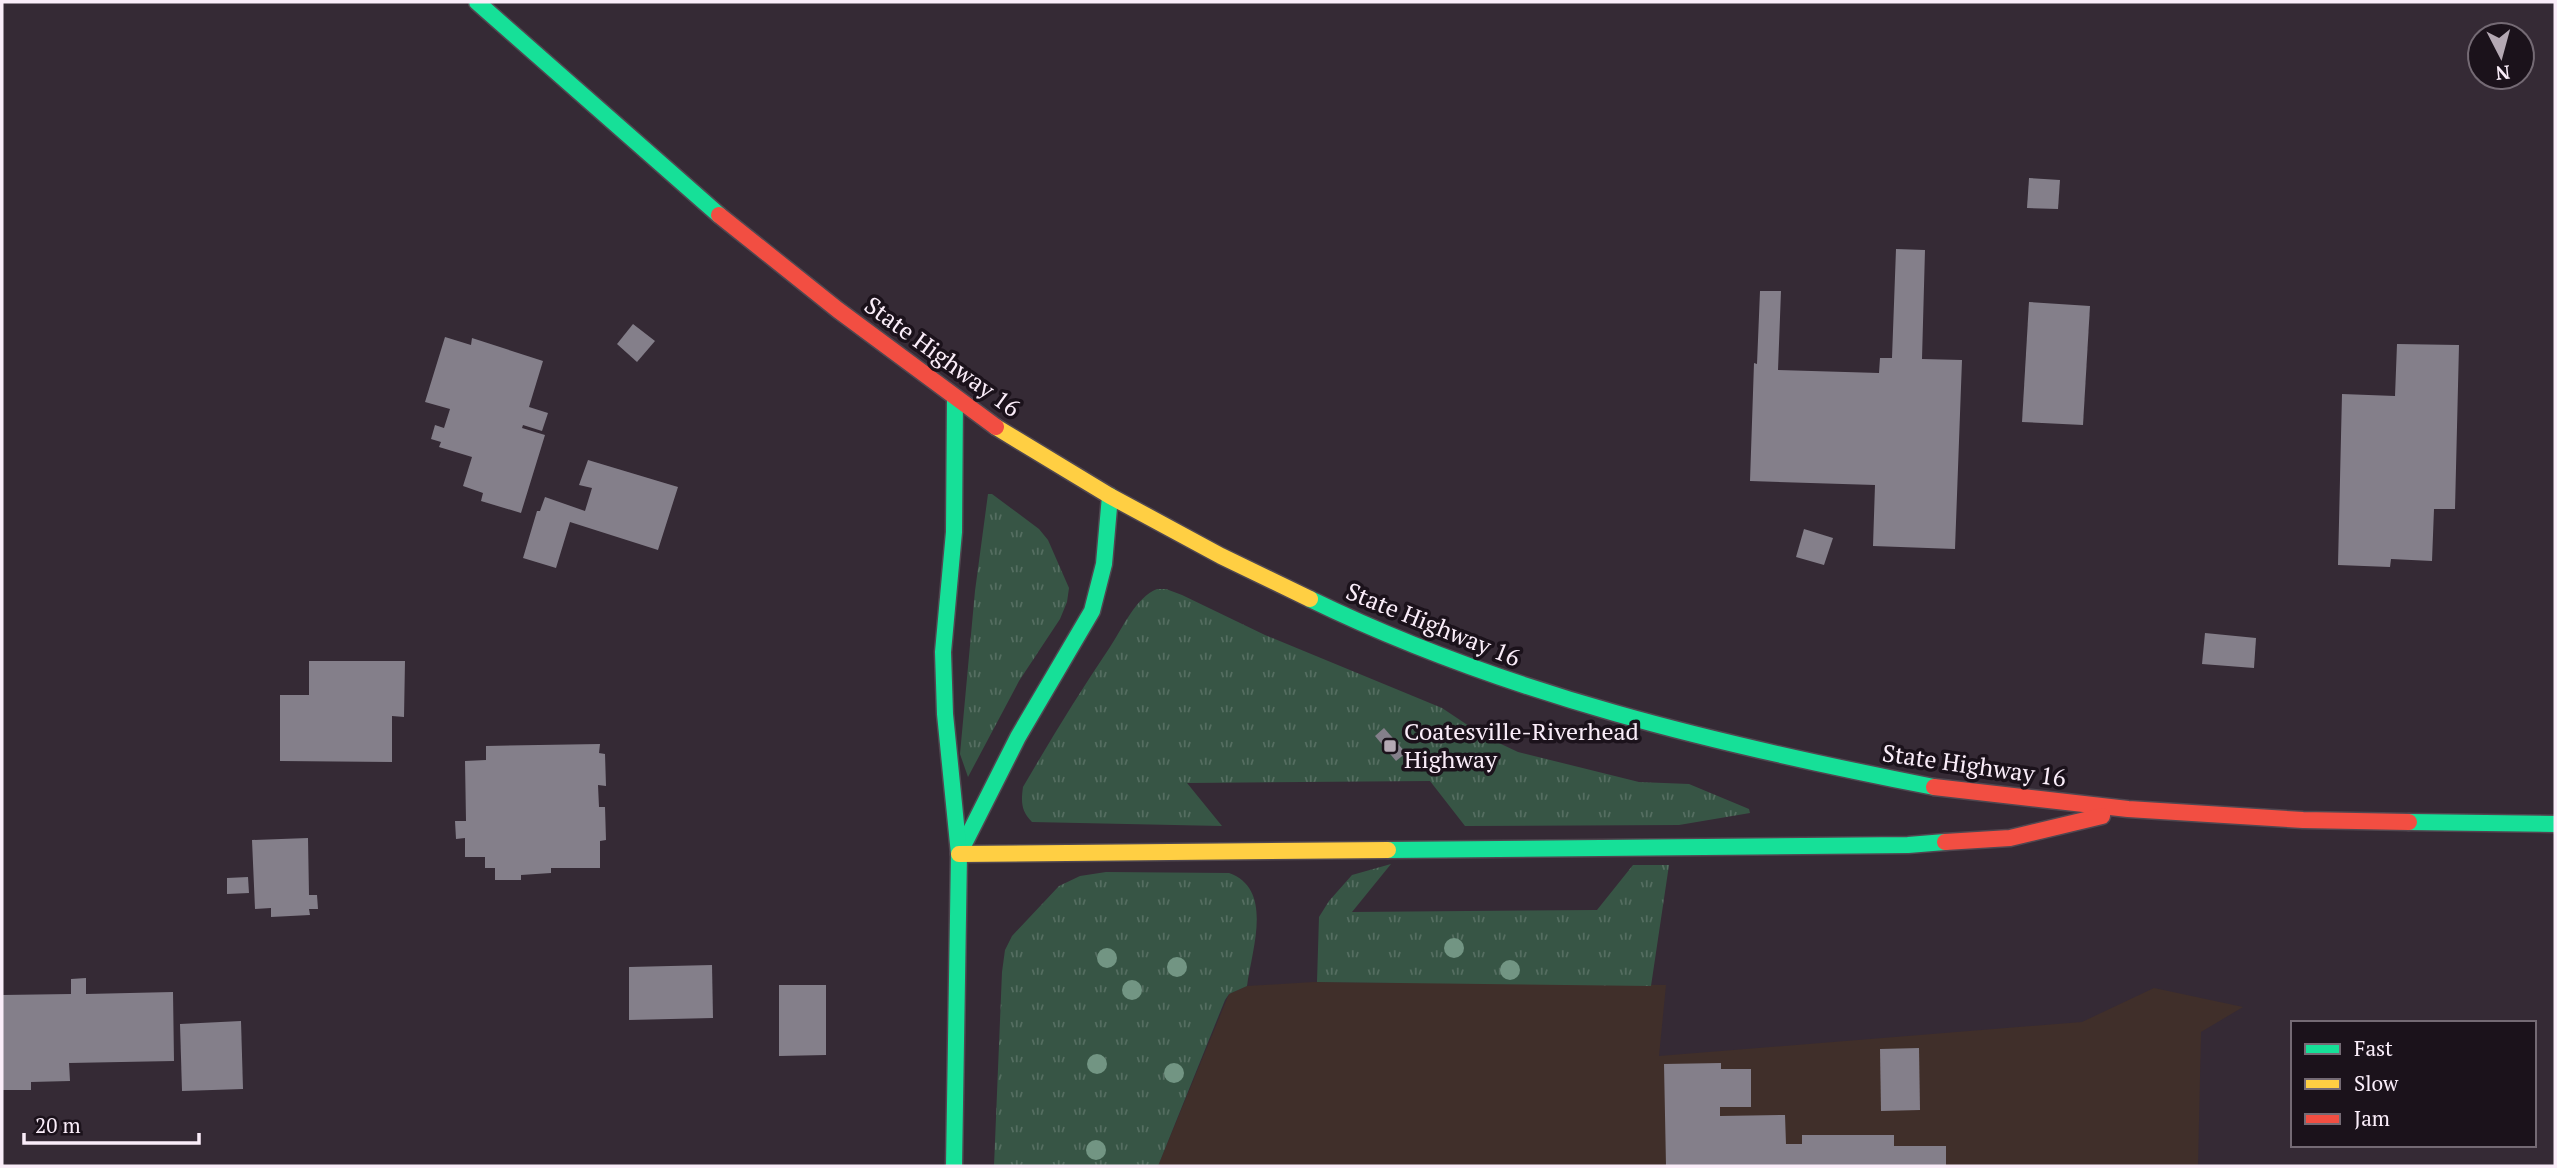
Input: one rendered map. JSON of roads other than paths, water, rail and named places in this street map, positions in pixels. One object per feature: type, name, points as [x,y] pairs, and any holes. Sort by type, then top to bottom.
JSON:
[{"type":"main road","name":"State Highway 16","points":[[477,2],[694,195],[838,310],[955,398],[992,424],[1110,496],[1222,556],[1361,624],[1496,677],[1642,722],[1785,757],[1934,787],[2128,809],[2303,820],[2555,824]]},
{"type":"main road","points":[[954,1166],[959,854],[945,714],[943,652],[954,532],[955,398]]},
{"type":"main road","points":[[959,854],[1013,746],[1092,611],[1104,564],[1110,496]]},
{"type":"main road","points":[[959,854],[1908,845],[2010,838],[2128,809]]},
{"type":"place","name":"Coatesville-Riverhead Highway","points":[[1390,746]]}]
